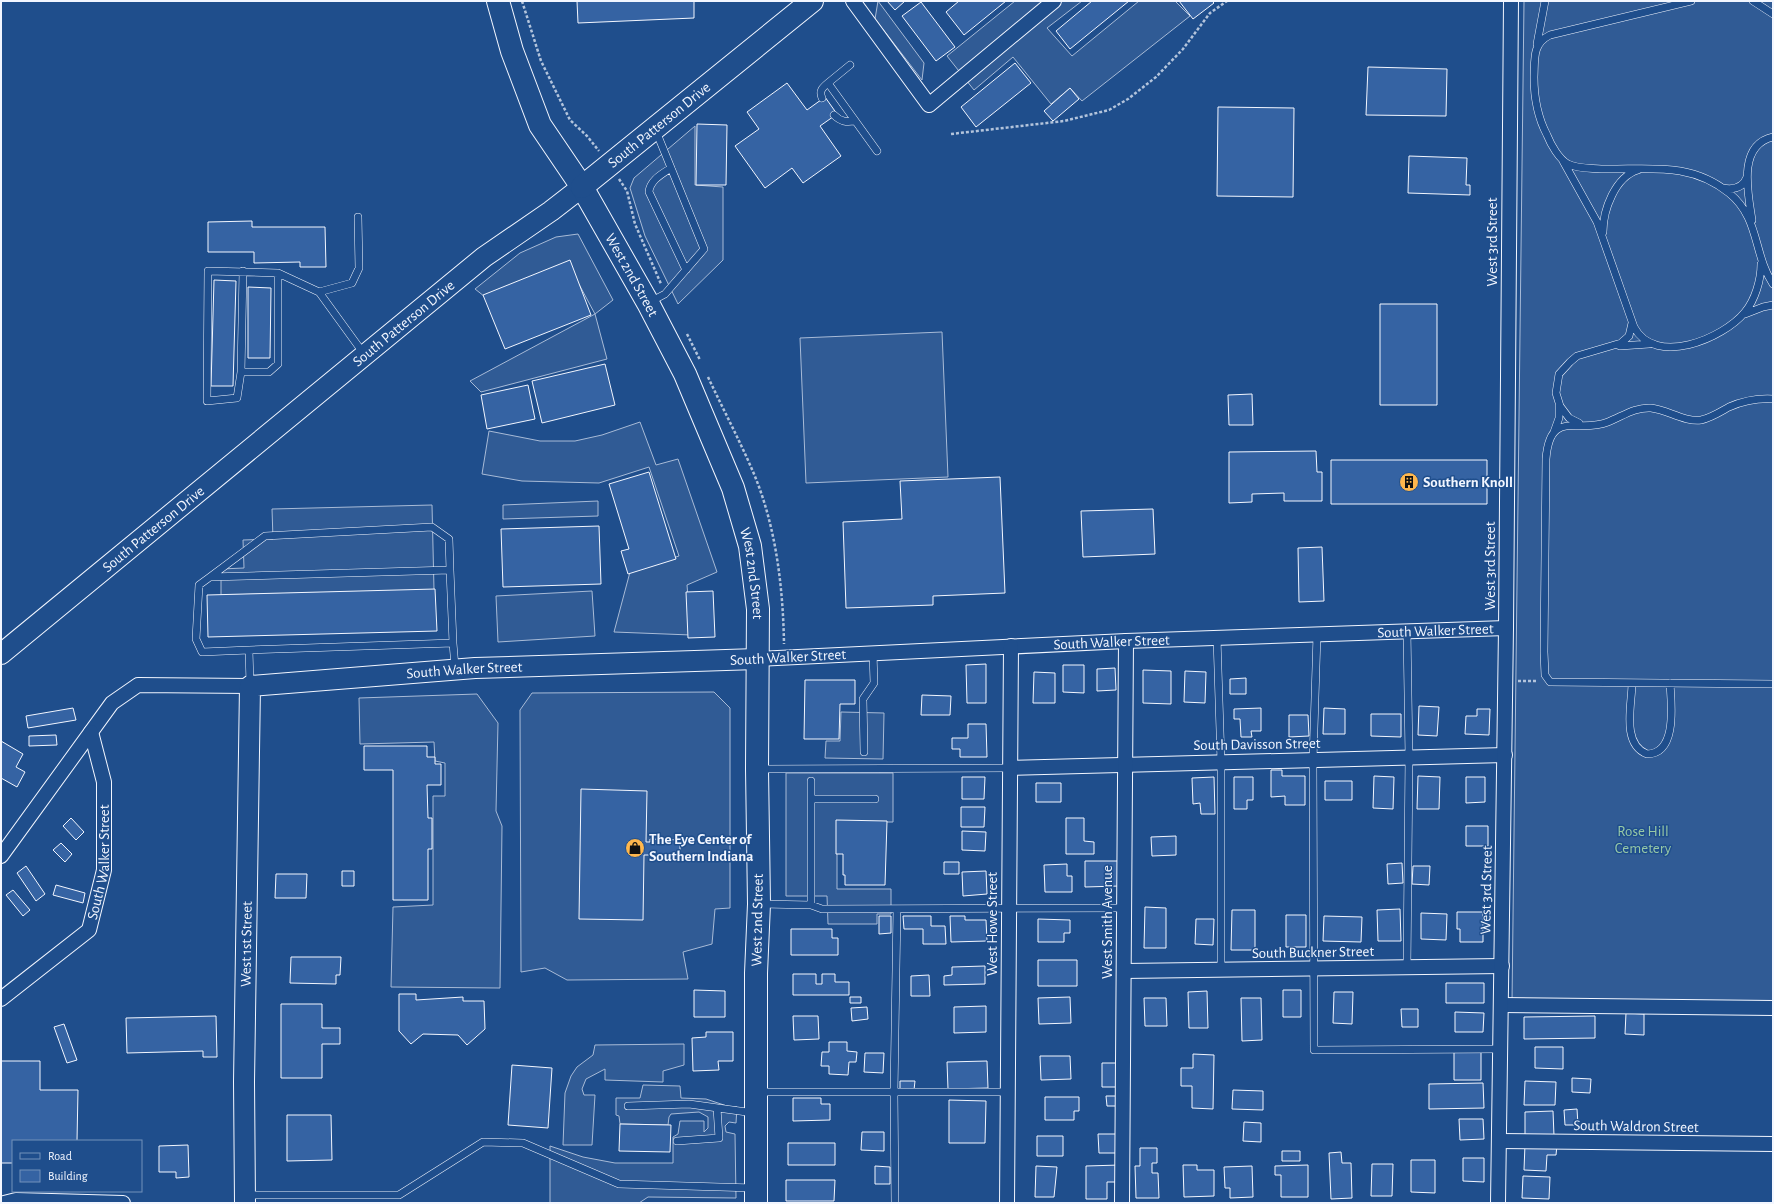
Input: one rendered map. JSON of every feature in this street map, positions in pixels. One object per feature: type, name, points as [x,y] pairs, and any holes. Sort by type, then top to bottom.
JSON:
[{"type":"main road","name":"West 2nd Street","points":[[498,1],[512,51],[540,124],[582,187],[648,302],[685,374],[733,488],[750,546],[758,609],[757,769],[759,904],[756,1195]]},
{"type":"main road","name":"South Patterson Drive","points":[[582,187],[812,1]]},
{"type":"street","points":[[853,1],[929,105],[1054,1]]},
{"type":"street","name":"West 3rd Street","points":[[1498,1203],[1506,681],[1511,1]]},
{"type":"street","name":"South Patterson Drive","points":[[1,654],[364,354],[484,257],[551,211],[582,187]]},
{"type":"street","name":"South Walker Street","points":[[1,856],[112,703],[138,685],[250,686],[455,670],[758,659],[1126,641],[1506,628]]},
{"type":"street","name":"West Smith Avenue","points":[[1122,1203],[1126,641]]},
{"type":"street","name":"West Howe Street","points":[[1007,1203],[1011,646]]},
{"type":"street","name":"West 1st Street","points":[[245,1199],[244,1082],[250,686]]},
{"type":"street","name":"South Walker Street","points":[[1,999],[90,930],[104,870],[104,782],[91,732]]},
{"type":"street","name":"South Davisson Street","points":[[1010,768],[1505,755]]},
{"type":"street","name":"South Buckner Street","points":[[1124,971],[1502,966]]},
{"type":"street","points":[[1501,1005],[1773,1008]]},
{"type":"street","name":"South Waldron Street","points":[[1499,1141],[1773,1144]]},
{"type":"street","points":[[4,1203],[16,1200],[123,1203]]},
{"type":"lane","points":[[1545,1],[1536,48],[1534,79],[1537,112],[1548,138],[1592,211],[1632,321],[1641,338],[1651,344],[1659,346]]},
{"type":"lane","points":[[1536,48],[1539,42],[1550,35],[1691,1]]},
{"type":"lane","points":[[1753,1],[1773,14]]},
{"type":"lane","points":[[822,98],[820,94],[822,87],[850,65]]},
{"type":"lane","points":[[828,83],[877,151]]},
{"type":"lane","points":[[834,115],[839,120],[845,122],[855,121]]},
{"type":"lane","points":[[648,302],[665,294],[704,249],[654,128]]},
{"type":"lane","points":[[1773,137],[1764,140],[1754,147],[1749,158],[1748,175],[1749,198],[1753,227],[1761,258],[1773,284]]},
{"type":"lane","points":[[1562,160],[1572,166],[1590,168],[1663,168],[1686,172],[1721,187],[1742,207],[1753,227]]},
{"type":"lane","points":[[671,168],[654,180],[649,188],[649,192],[686,270]]},
{"type":"lane","points":[[1603,238],[1603,220],[1611,197],[1619,184],[1630,174],[1645,168]]},
{"type":"lane","points":[[1721,187],[1738,187],[1745,183],[1748,175]]},
{"type":"lane","points":[[319,292],[352,284],[359,268],[358,217]]},
{"type":"lane","points":[[1741,316],[1752,301],[1758,286],[1761,273],[1761,258]]},
{"type":"lane","points":[[243,271],[241,372],[237,398],[206,401],[208,271],[243,271],[278,273],[319,292],[364,354]]},
{"type":"lane","points":[[241,372],[269,372],[278,364],[278,273]]},
{"type":"lane","points":[[1582,424],[1569,418],[1562,410],[1556,393],[1557,380],[1570,362],[1585,353],[1617,346],[1640,344],[1677,346],[1698,342],[1716,334],[1741,316],[1756,309],[1773,305]]},
{"type":"lane","points":[[1617,346],[1629,336],[1632,321]]},
{"type":"lane","points":[[1552,434],[1565,426],[1604,423],[1627,413],[1647,408],[1689,419],[1702,420],[1743,402],[1773,399]]},
{"type":"lane","points":[[1558,401],[1559,418],[1548,442],[1545,479],[1544,652],[1545,675],[1548,681],[1773,684]]},
{"type":"lane","points":[[453,643],[202,652],[196,639],[198,585],[264,536],[432,527],[449,539],[455,670]]},
{"type":"lane","points":[[210,577],[450,570]]},
{"type":"lane","points":[[1407,631],[1409,757],[1407,967]]},
{"type":"lane","points":[[1317,634],[1313,760],[1314,1050],[1500,1049]]},
{"type":"lane","points":[[1217,638],[1221,762],[1221,970]]},
{"type":"lane","points":[[249,650],[250,686]]},
{"type":"lane","points":[[864,752],[863,699],[874,683],[873,653]]},
{"type":"lane","points":[[1632,683],[1630,718],[1632,736],[1639,750],[1651,754],[1663,747],[1669,735],[1671,719],[1670,683]]},
{"type":"lane","points":[[757,769],[1010,768]]},
{"type":"lane","points":[[811,781],[811,905]]},
{"type":"lane","points":[[812,799],[874,799]]},
{"type":"lane","points":[[759,904],[811,905],[822,909],[1124,908]]},
{"type":"lane","points":[[895,1203],[894,1092],[898,909]]},
{"type":"lane","points":[[628,1106],[689,1104],[717,1108],[756,1102],[894,1092],[1008,1092]]},
{"type":"lane","points":[[677,1141],[719,1138],[717,1108]]},
{"type":"lane","points":[[245,1199],[399,1195],[483,1142],[523,1143],[619,1184],[756,1195]]},
{"type":"path","points":[[522,1],[541,62],[570,120],[587,136]]},
{"type":"path","points":[[951,134],[1064,121],[1109,110],[1128,99],[1156,77],[1183,49],[1210,13],[1227,1]]},
{"type":"path","points":[[1506,681],[1548,681]]},
{"type":"shaded area","points":[[878,1],[924,63],[922,80],[875,19]]},
{"type":"shaded area","points":[[1015,1],[1082,1],[1047,28],[1072,56],[1139,1],[1175,1],[1190,16],[1082,101],[1070,88],[1051,104],[1013,57],[974,90],[947,56]]},
{"type":"shaded area","name":"Rose Hill Cemetery","points":[[1524,1],[1773,1],[1773,1005],[1512,1002]]},
{"type":"shaded area","points":[[695,126],[695,185],[723,187],[723,260],[678,304],[645,236],[630,188],[634,178]]},
{"type":"shaded area","points":[[578,234],[613,300],[595,314],[567,262],[489,300],[475,289],[520,253],[556,237]]},
{"type":"shaded area","points":[[595,314],[607,359],[481,392],[470,381]]},
{"type":"shaded area","points":[[942,332],[948,477],[806,483],[800,338]]},
{"type":"shaded area","points":[[640,422],[656,465],[678,459],[717,572],[687,585],[691,635],[614,632],[630,572],[679,556],[649,467],[599,483],[522,481],[482,474],[489,431],[540,441],[575,441],[602,435]]},
{"type":"shaded area","points":[[598,501],[598,516],[503,519],[503,505]]},
{"type":"shaded area","points":[[432,505],[434,590],[221,595],[221,569],[244,568],[243,540],[273,539],[272,509]]},
{"type":"shaded area","points":[[592,591],[595,636],[498,642],[496,596]]},
{"type":"shaded area","points":[[714,692],[730,708],[730,908],[715,909],[712,944],[683,952],[688,979],[567,980],[545,968],[521,972],[520,710],[532,693]]},
{"type":"shaded area","points":[[477,694],[498,723],[496,811],[502,826],[500,988],[391,987],[393,907],[433,905],[433,796],[445,796],[445,763],[435,761],[434,742],[360,744],[359,698]]},
{"type":"shaded area","points":[[841,712],[884,713],[883,759],[825,758],[826,741],[840,741]]},
{"type":"shaded area","points":[[786,773],[893,773],[893,822],[837,822],[837,889],[891,889],[891,914],[877,914],[877,924],[828,924],[827,896],[786,896]]},
{"type":"shaded area","points":[[684,1044],[684,1065],[663,1071],[663,1082],[605,1080],[605,1069],[586,1079],[582,1089],[584,1095],[595,1095],[592,1145],[563,1145],[565,1093],[571,1076],[577,1067],[593,1055],[595,1045]]},
{"type":"shaded area","points":[[643,1085],[680,1086],[681,1098],[706,1099],[730,1107],[737,1107],[736,1123],[729,1122],[725,1126],[726,1132],[735,1134],[736,1198],[648,1197],[639,1203],[550,1203],[550,1146],[583,1157],[615,1163],[673,1163],[673,1137],[678,1134],[680,1121],[704,1121],[704,1132],[708,1128],[708,1117],[699,1112],[671,1114],[668,1125],[620,1124],[619,1116],[616,1115],[616,1098],[640,1098]]},
{"type":"building","points":[[577,1],[694,1],[694,18],[578,23]]},
{"type":"building","points":[[887,1],[905,1],[895,10]]},
{"type":"building","points":[[959,1],[1006,1],[964,35],[946,12]]},
{"type":"building","points":[[1092,1],[1129,1],[1070,49],[1056,31]]},
{"type":"building","points":[[1179,1],[1212,1],[1214,3],[1193,19]]},
{"type":"building","points":[[921,2],[955,47],[936,61],[902,16]]},
{"type":"building","points":[[1015,63],[1031,83],[976,127],[961,107]]},
{"type":"building","points":[[1368,67],[1447,69],[1446,116],[1366,115]]},
{"type":"building","points":[[787,83],[807,110],[825,97],[837,114],[820,126],[841,156],[803,183],[792,168],[765,188],[735,146],[759,129],[747,112]]},
{"type":"building","points":[[1070,88],[1079,99],[1053,121],[1044,111]]},
{"type":"building","points":[[1218,107],[1294,108],[1293,197],[1217,196]]},
{"type":"building","points":[[697,124],[727,125],[726,185],[696,185]]},
{"type":"building","points":[[1409,156],[1467,158],[1466,185],[1470,185],[1470,195],[1408,193]]},
{"type":"building","points":[[252,221],[252,227],[325,227],[326,267],[300,267],[300,262],[254,263],[254,252],[208,252],[208,222]]},
{"type":"building","points":[[570,260],[591,315],[505,349],[483,295]]},
{"type":"building","points":[[214,280],[236,281],[233,386],[211,386]]},
{"type":"building","points":[[248,287],[271,288],[270,358],[248,358]]},
{"type":"building","points":[[1380,304],[1437,304],[1437,405],[1380,405]]},
{"type":"building","points":[[605,364],[615,405],[542,423],[532,381]]},
{"type":"building","points":[[528,385],[535,419],[487,429],[481,395]]},
{"type":"building","points":[[1252,394],[1253,425],[1229,425],[1228,395]]},
{"type":"building","points":[[1316,451],[1317,472],[1322,472],[1322,501],[1284,501],[1284,493],[1252,494],[1252,502],[1229,503],[1229,452]]},
{"type":"building","name":"Southern Knoll","points":[[1331,460],[1487,460],[1487,504],[1331,504]]},
{"type":"building","points":[[649,472],[676,559],[628,574],[621,551],[629,549],[609,484]]},
{"type":"building","points":[[1000,477],[1005,593],[933,596],[933,605],[846,608],[843,522],[902,519],[900,481]]},
{"type":"building","points":[[1153,509],[1155,554],[1083,557],[1081,511]]},
{"type":"building","points":[[599,526],[601,584],[503,587],[501,529]]},
{"type":"building","points":[[1322,547],[1324,601],[1299,602],[1298,548]]},
{"type":"building","points":[[435,589],[437,631],[208,637],[207,595]]},
{"type":"building","points":[[713,591],[715,637],[688,638],[686,592]]},
{"type":"building","points":[[986,664],[986,703],[967,703],[966,665]]},
{"type":"building","points":[[1063,665],[1084,665],[1084,693],[1063,692]]},
{"type":"building","points":[[1115,668],[1116,690],[1097,691],[1097,669]]},
{"type":"building","points":[[1143,670],[1171,671],[1171,704],[1143,703]]},
{"type":"building","points":[[1185,671],[1206,672],[1205,703],[1184,702]]},
{"type":"building","points":[[1034,672],[1055,673],[1055,703],[1033,703]]},
{"type":"building","points":[[1246,678],[1246,694],[1230,694],[1230,679]]},
{"type":"building","points":[[805,680],[855,680],[855,704],[840,704],[839,739],[804,739]]},
{"type":"building","points":[[922,695],[951,696],[950,715],[921,715]]},
{"type":"building","points":[[1419,706],[1439,707],[1437,736],[1418,735]]},
{"type":"building","points":[[73,708],[76,720],[28,728],[26,716]]},
{"type":"building","points":[[1261,708],[1261,731],[1251,731],[1252,737],[1241,737],[1240,719],[1234,719],[1234,709]]},
{"type":"building","points":[[1324,708],[1345,709],[1345,734],[1323,734]]},
{"type":"building","points":[[1477,709],[1490,709],[1489,735],[1465,734],[1466,716],[1477,716]]},
{"type":"building","points":[[1371,714],[1401,714],[1401,737],[1371,736]]},
{"type":"building","points":[[1289,715],[1308,715],[1309,736],[1289,737]]},
{"type":"building","points":[[968,724],[986,724],[987,757],[960,757],[960,749],[952,749],[952,738],[968,738]]},
{"type":"building","points":[[56,735],[57,745],[29,746],[29,736]]},
{"type":"building","points":[[1,741],[23,754],[16,767],[25,772],[17,787],[1,778]]},
{"type":"building","points":[[364,746],[427,746],[427,757],[435,757],[435,764],[441,764],[441,785],[427,785],[428,818],[432,818],[432,849],[428,849],[428,900],[393,900],[393,770],[364,770]]},
{"type":"building","points":[[1271,770],[1282,770],[1282,776],[1305,776],[1305,805],[1285,805],[1285,796],[1271,797]]},
{"type":"building","points":[[1374,776],[1394,777],[1393,809],[1373,808]]},
{"type":"building","points":[[1418,776],[1440,777],[1439,809],[1417,809]]},
{"type":"building","points":[[962,777],[985,777],[984,799],[962,799]]},
{"type":"building","points":[[1214,777],[1215,814],[1201,814],[1200,803],[1193,804],[1192,778]]},
{"type":"building","points":[[1234,777],[1253,777],[1253,800],[1247,800],[1247,809],[1234,809]]},
{"type":"building","points":[[1466,777],[1485,777],[1485,802],[1466,803]]},
{"type":"building","points":[[1325,781],[1352,781],[1352,800],[1325,800]]},
{"type":"building","points":[[1036,783],[1061,783],[1061,802],[1036,802]]},
{"type":"building","points":[[581,789],[647,791],[646,842],[650,842],[650,839],[680,840],[680,858],[651,858],[651,855],[644,855],[643,920],[579,919]]},
{"type":"building","points":[[961,807],[985,807],[984,827],[961,827]]},
{"type":"building","points":[[71,818],[84,832],[76,840],[63,826]]},
{"type":"building","points":[[1066,818],[1084,818],[1084,841],[1094,842],[1094,854],[1066,854]]},
{"type":"building","points":[[836,820],[887,821],[885,885],[845,885],[845,875],[843,875],[843,854],[836,854]]},
{"type":"building","points":[[1466,826],[1488,826],[1488,846],[1466,846]]},
{"type":"building","points":[[962,831],[986,832],[985,851],[962,850]]},
{"type":"building","points":[[1176,836],[1176,855],[1152,856],[1151,837]]},
{"type":"building","points":[[61,843],[72,854],[65,862],[53,850]]},
{"type":"building","points":[[1085,861],[1119,861],[1119,886],[1085,887]]},
{"type":"building","points":[[944,862],[959,862],[959,874],[944,874]]},
{"type":"building","points":[[1402,863],[1403,883],[1388,884],[1387,864]]},
{"type":"building","points":[[1067,864],[1067,876],[1072,876],[1072,892],[1045,892],[1044,865]]},
{"type":"building","points":[[26,866],[45,894],[36,901],[17,873]]},
{"type":"building","points":[[1413,866],[1430,866],[1429,885],[1412,884]]},
{"type":"building","points":[[342,871],[354,871],[354,886],[342,886]]},
{"type":"building","points":[[986,871],[987,894],[963,896],[962,872]]},
{"type":"building","points":[[276,874],[307,874],[306,898],[275,898]]},
{"type":"building","points":[[56,885],[85,893],[83,903],[53,895]]},
{"type":"building","points":[[13,890],[30,910],[23,916],[6,895]]},
{"type":"building","points":[[1145,907],[1166,908],[1166,948],[1144,948]]},
{"type":"building","points":[[1400,909],[1401,941],[1378,941],[1377,910]]},
{"type":"building","points":[[1232,910],[1255,910],[1255,950],[1231,950]]},
{"type":"building","points":[[1457,912],[1483,912],[1483,942],[1460,942],[1460,929],[1457,929]]},
{"type":"building","points":[[1421,913],[1447,914],[1446,940],[1421,939]]},
{"type":"building","points":[[1286,915],[1306,915],[1306,947],[1286,947]]},
{"type":"building","points":[[879,916],[891,916],[891,933],[879,934]]},
{"type":"building","points":[[903,916],[931,916],[931,926],[945,926],[946,944],[923,944],[923,929],[904,929]]},
{"type":"building","points":[[950,916],[965,916],[965,920],[986,920],[987,941],[951,942]]},
{"type":"building","points":[[1324,916],[1362,917],[1361,942],[1323,941]]},
{"type":"building","points":[[1038,919],[1070,920],[1070,933],[1064,933],[1064,942],[1038,942]]},
{"type":"building","points":[[1196,919],[1214,919],[1213,945],[1195,944]]},
{"type":"building","points":[[791,929],[832,929],[832,938],[838,938],[838,955],[791,955]]},
{"type":"building","points":[[291,957],[341,957],[340,975],[336,975],[336,984],[290,983]]},
{"type":"building","points":[[1038,960],[1077,960],[1077,986],[1038,986]]},
{"type":"building","points":[[985,966],[985,984],[944,985],[944,976],[952,975],[952,967]]},
{"type":"building","points":[[793,974],[816,974],[816,984],[822,984],[822,974],[835,974],[835,982],[849,982],[849,995],[793,995]]},
{"type":"building","points":[[929,975],[930,996],[911,996],[911,976]]},
{"type":"building","points":[[1446,983],[1484,983],[1484,1003],[1446,1003]]},
{"type":"building","points":[[694,990],[725,991],[725,1017],[694,1017]]},
{"type":"building","points":[[1283,990],[1301,990],[1301,1017],[1283,1017]]},
{"type":"building","points":[[1207,991],[1208,1028],[1189,1028],[1188,992]]},
{"type":"building","points":[[1334,992],[1353,992],[1352,1024],[1333,1023]]},
{"type":"building","points":[[399,994],[416,994],[416,1000],[463,997],[463,1001],[484,1001],[485,1029],[467,1045],[458,1035],[423,1034],[411,1044],[399,1031]]},
{"type":"building","points":[[850,997],[861,997],[861,1003],[850,1003]]},
{"type":"building","points":[[1070,997],[1071,1023],[1039,1024],[1038,998]]},
{"type":"building","points":[[1144,998],[1166,998],[1167,1026],[1145,1026]]},
{"type":"building","points":[[1241,998],[1261,998],[1262,1040],[1242,1041]]},
{"type":"building","points":[[281,1004],[322,1004],[322,1028],[340,1028],[340,1044],[322,1044],[322,1078],[281,1078]]},
{"type":"building","points":[[986,1006],[986,1032],[954,1033],[954,1007]]},
{"type":"building","points":[[867,1007],[868,1019],[852,1021],[851,1008]]},
{"type":"building","points":[[1401,1009],[1418,1009],[1418,1027],[1402,1027]]},
{"type":"building","points":[[1455,1012],[1484,1013],[1483,1032],[1455,1032]]},
{"type":"building","points":[[1626,1013],[1644,1014],[1644,1035],[1625,1034]]},
{"type":"building","points":[[216,1016],[217,1057],[203,1057],[203,1051],[127,1053],[126,1018]]},
{"type":"building","points":[[793,1016],[818,1016],[819,1039],[794,1040]]},
{"type":"building","points":[[1595,1016],[1595,1038],[1524,1039],[1524,1017]]},
{"type":"building","points":[[64,1024],[77,1060],[67,1063],[54,1027]]},
{"type":"building","points":[[706,1032],[733,1032],[733,1061],[718,1061],[719,1070],[693,1071],[692,1038],[706,1037]]},
{"type":"building","points":[[829,1042],[847,1042],[847,1051],[857,1052],[856,1062],[849,1062],[848,1075],[829,1074],[829,1066],[821,1066],[822,1052],[829,1052]]},
{"type":"building","points":[[1535,1047],[1563,1047],[1563,1069],[1535,1068]]},
{"type":"building","points":[[1454,1051],[1481,1052],[1481,1080],[1454,1080]]},
{"type":"building","points":[[865,1053],[884,1053],[883,1073],[864,1072]]},
{"type":"building","points":[[1193,1054],[1214,1055],[1213,1109],[1192,1108],[1192,1086],[1181,1086],[1181,1068],[1193,1068]]},
{"type":"building","points":[[1040,1056],[1070,1056],[1071,1079],[1041,1080]]},
{"type":"building","points":[[1,1061],[40,1061],[40,1090],[78,1090],[77,1140],[12,1140],[12,1163],[1,1163]]},
{"type":"building","points":[[987,1061],[988,1088],[948,1089],[947,1062]]},
{"type":"building","points":[[1102,1063],[1121,1063],[1121,1087],[1102,1087]]},
{"type":"building","points":[[512,1065],[552,1068],[548,1128],[508,1125]]},
{"type":"building","points":[[1572,1078],[1591,1079],[1590,1093],[1572,1092]]},
{"type":"building","points":[[900,1081],[915,1081],[914,1090],[900,1090]]},
{"type":"building","points":[[1525,1081],[1556,1082],[1555,1105],[1524,1105]]},
{"type":"building","points":[[1483,1083],[1484,1108],[1429,1109],[1429,1084]]},
{"type":"building","points":[[1233,1090],[1263,1091],[1263,1110],[1232,1109]]},
{"type":"building","points":[[1106,1096],[1118,1096],[1118,1106],[1107,1106]]},
{"type":"building","points":[[1045,1097],[1079,1097],[1079,1111],[1074,1111],[1074,1120],[1045,1120]]},
{"type":"building","points":[[793,1098],[821,1098],[821,1104],[830,1104],[830,1120],[793,1121]]},
{"type":"building","points":[[949,1100],[986,1101],[985,1143],[949,1143]]},
{"type":"building","points":[[1577,1109],[1578,1125],[1565,1125],[1564,1110]]},
{"type":"building","points":[[1553,1111],[1554,1136],[1525,1137],[1525,1112]]},
{"type":"building","points":[[287,1115],[331,1115],[332,1160],[287,1161]]},
{"type":"building","points":[[1459,1119],[1483,1119],[1484,1139],[1460,1140]]},
{"type":"building","points":[[1244,1122],[1261,1123],[1261,1142],[1243,1141]]},
{"type":"building","points":[[620,1124],[671,1125],[670,1152],[619,1151]]},
{"type":"building","points":[[862,1132],[884,1132],[884,1151],[861,1150]]},
{"type":"building","points":[[1098,1134],[1116,1134],[1116,1153],[1099,1153]]},
{"type":"building","points":[[1037,1136],[1063,1136],[1063,1156],[1037,1156]]},
{"type":"building","points":[[788,1143],[835,1143],[835,1165],[788,1165]]},
{"type":"building","points":[[1525,1144],[1557,1145],[1556,1155],[1547,1155],[1546,1171],[1524,1170]]},
{"type":"building","points":[[188,1145],[189,1177],[176,1178],[176,1172],[159,1172],[159,1146]]},
{"type":"building","points":[[1140,1148],[1157,1148],[1157,1163],[1152,1163],[1152,1173],[1158,1173],[1159,1198],[1136,1198],[1135,1166],[1140,1166]]},
{"type":"building","points":[[1282,1151],[1300,1151],[1300,1161],[1282,1161]]},
{"type":"building","points":[[1341,1152],[1342,1163],[1351,1163],[1352,1198],[1331,1199],[1329,1153]]},
{"type":"building","points":[[1463,1158],[1484,1158],[1484,1182],[1463,1181]]},
{"type":"building","points":[[1411,1160],[1435,1160],[1435,1193],[1411,1192]]},
{"type":"building","points":[[1372,1164],[1393,1164],[1392,1196],[1371,1196]]},
{"type":"building","points":[[1120,1165],[1120,1182],[1107,1182],[1107,1199],[1086,1199],[1086,1166]]},
{"type":"building","points":[[1183,1165],[1197,1165],[1197,1170],[1214,1170],[1214,1196],[1184,1197]]},
{"type":"building","points":[[1308,1165],[1308,1197],[1281,1197],[1281,1175],[1275,1175],[1275,1166]]},
{"type":"building","points":[[875,1166],[890,1167],[890,1184],[875,1184]]},
{"type":"building","points":[[1036,1166],[1057,1167],[1054,1197],[1035,1197]]},
{"type":"building","points":[[1252,1166],[1253,1197],[1230,1198],[1230,1188],[1225,1188],[1224,1167]]},
{"type":"building","points":[[1523,1176],[1550,1177],[1549,1199],[1522,1198]]},
{"type":"building","points":[[786,1180],[835,1180],[834,1201],[786,1201]]},
{"type":"place","name":"Southern Knoll","points":[[1409,482]]},
{"type":"place","name":"The Eye Center of Southern Indiana","points":[[635,848]]}]
